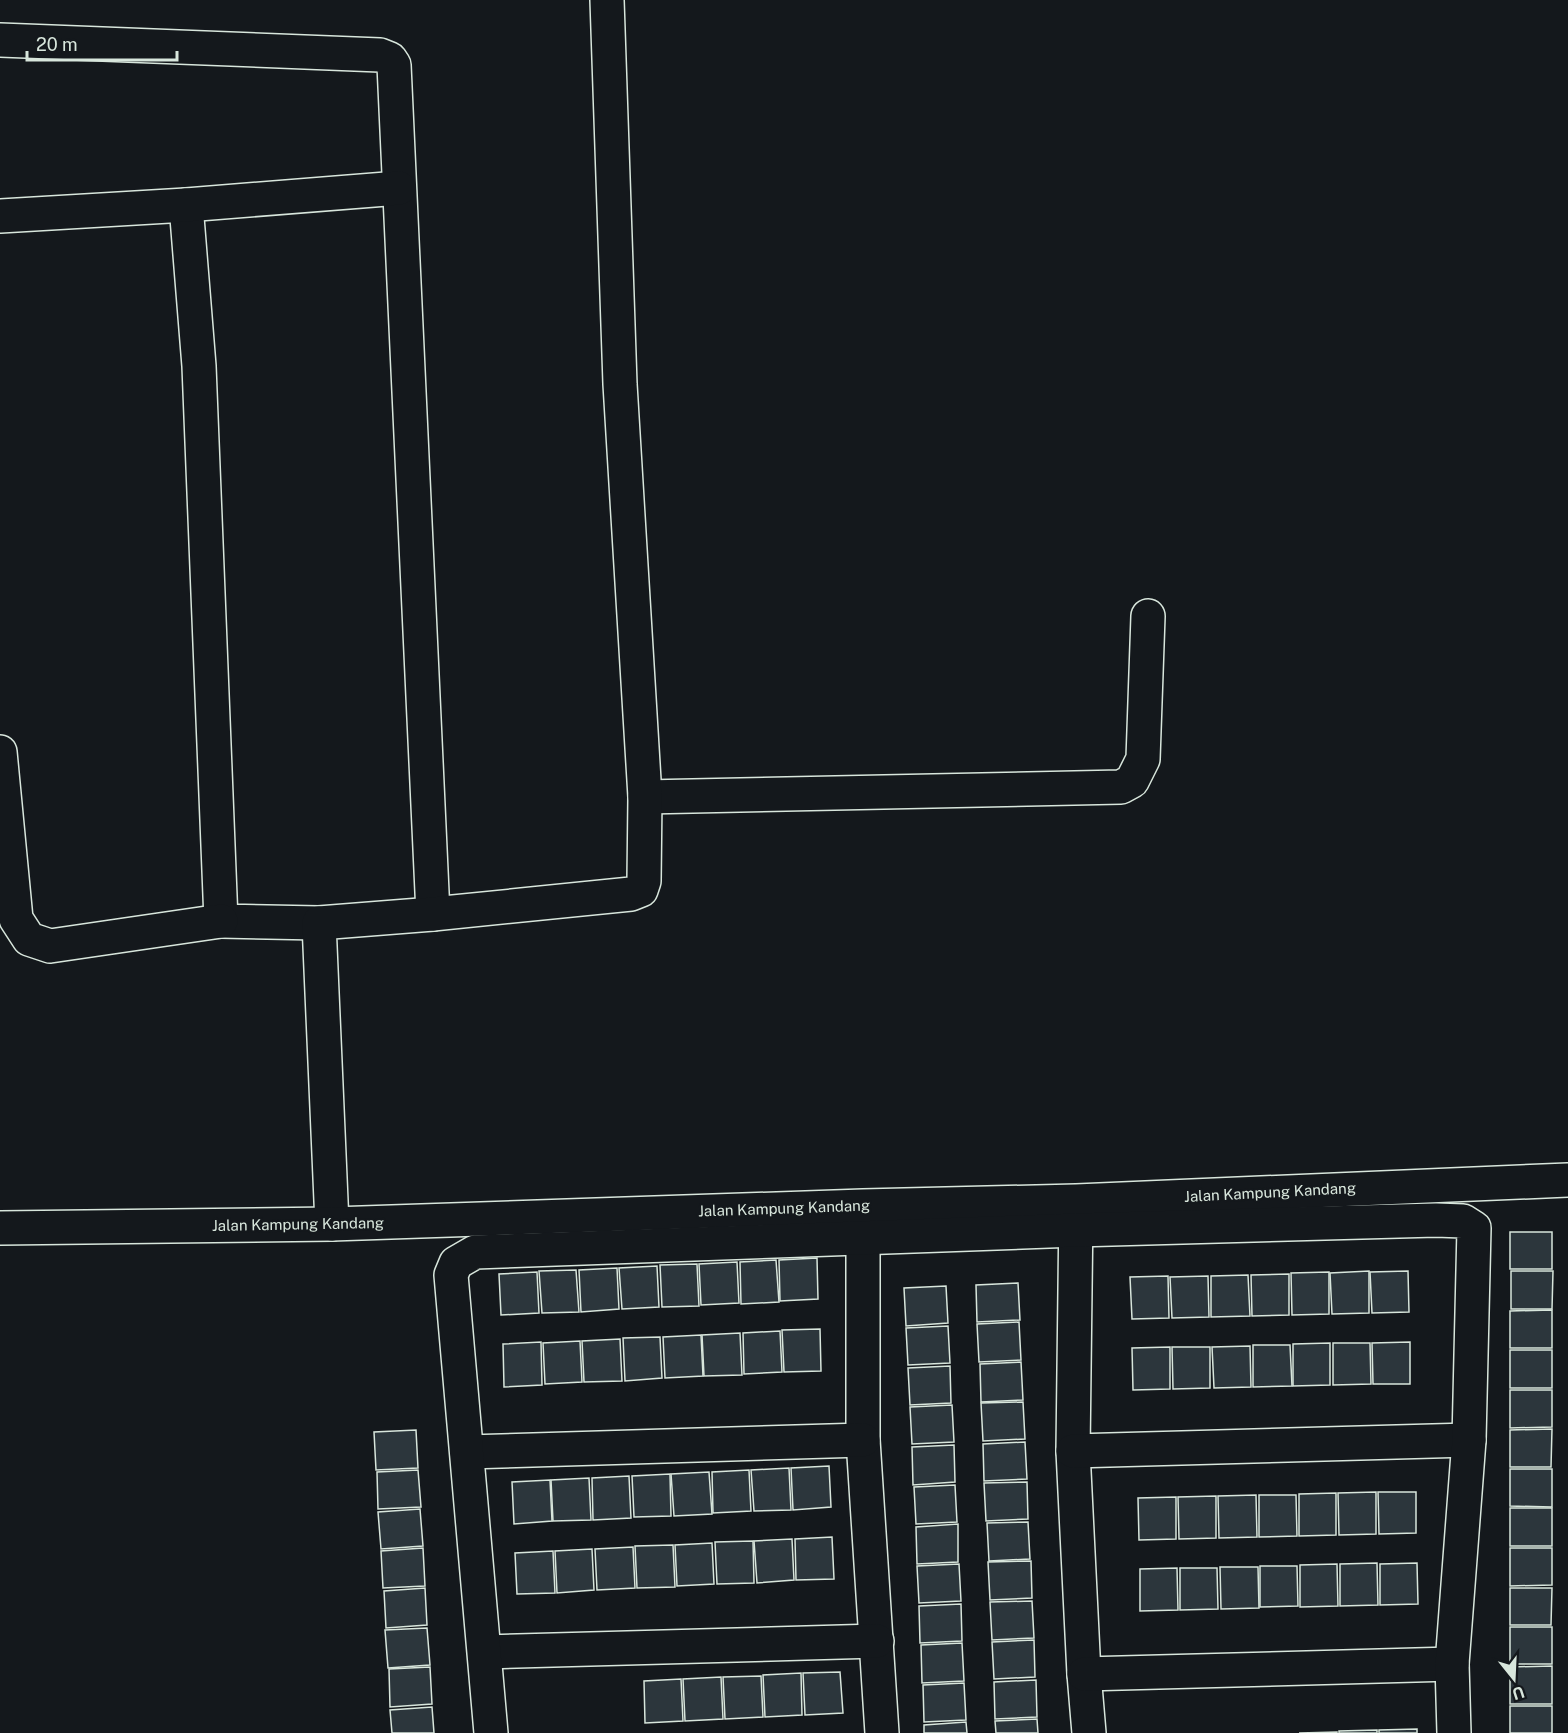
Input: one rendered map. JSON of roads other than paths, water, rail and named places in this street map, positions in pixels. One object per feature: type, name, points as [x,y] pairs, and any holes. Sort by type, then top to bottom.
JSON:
[{"type":"street","points":[[0,752],[16,919],[29,939],[50,946],[221,921],[319,923],[631,894],[640,890],[644,881],[645,797],[620,384],[607,0]]},
{"type":"street","points":[[0,40],[380,55],[390,59],[394,65],[433,914]]},
{"type":"street","points":[[0,216],[186,205],[399,188]]},
{"type":"street","points":[[186,205],[199,366],[221,921]]},
{"type":"street","points":[[645,797],[1121,787],[1132,781],[1143,759],[1148,616]]},
{"type":"street","points":[[319,923],[332,1224]]},
{"type":"street","name":"Jalan Kampung Kandang","points":[[0,1228],[332,1224],[863,1206],[1076,1216],[1568,1180]]},
{"type":"street","points":[[1076,1216],[1073,1451],[1089,1733]]},
{"type":"street","points":[[491,1733],[451,1275],[456,1263],[475,1252],[863,1238],[1076,1216],[1463,1221],[1474,1228],[1469,1440],[1452,1664],[1454,1733]]},
{"type":"street","points":[[863,1238],[863,1440],[882,1733]]},
{"type":"street","points":[[467,1452],[863,1440]]},
{"type":"street","points":[[1073,1451],[1469,1440]]},
{"type":"street","points":[[485,1652],[877,1641]]},
{"type":"street","points":[[1084,1674],[1452,1664]]}]
